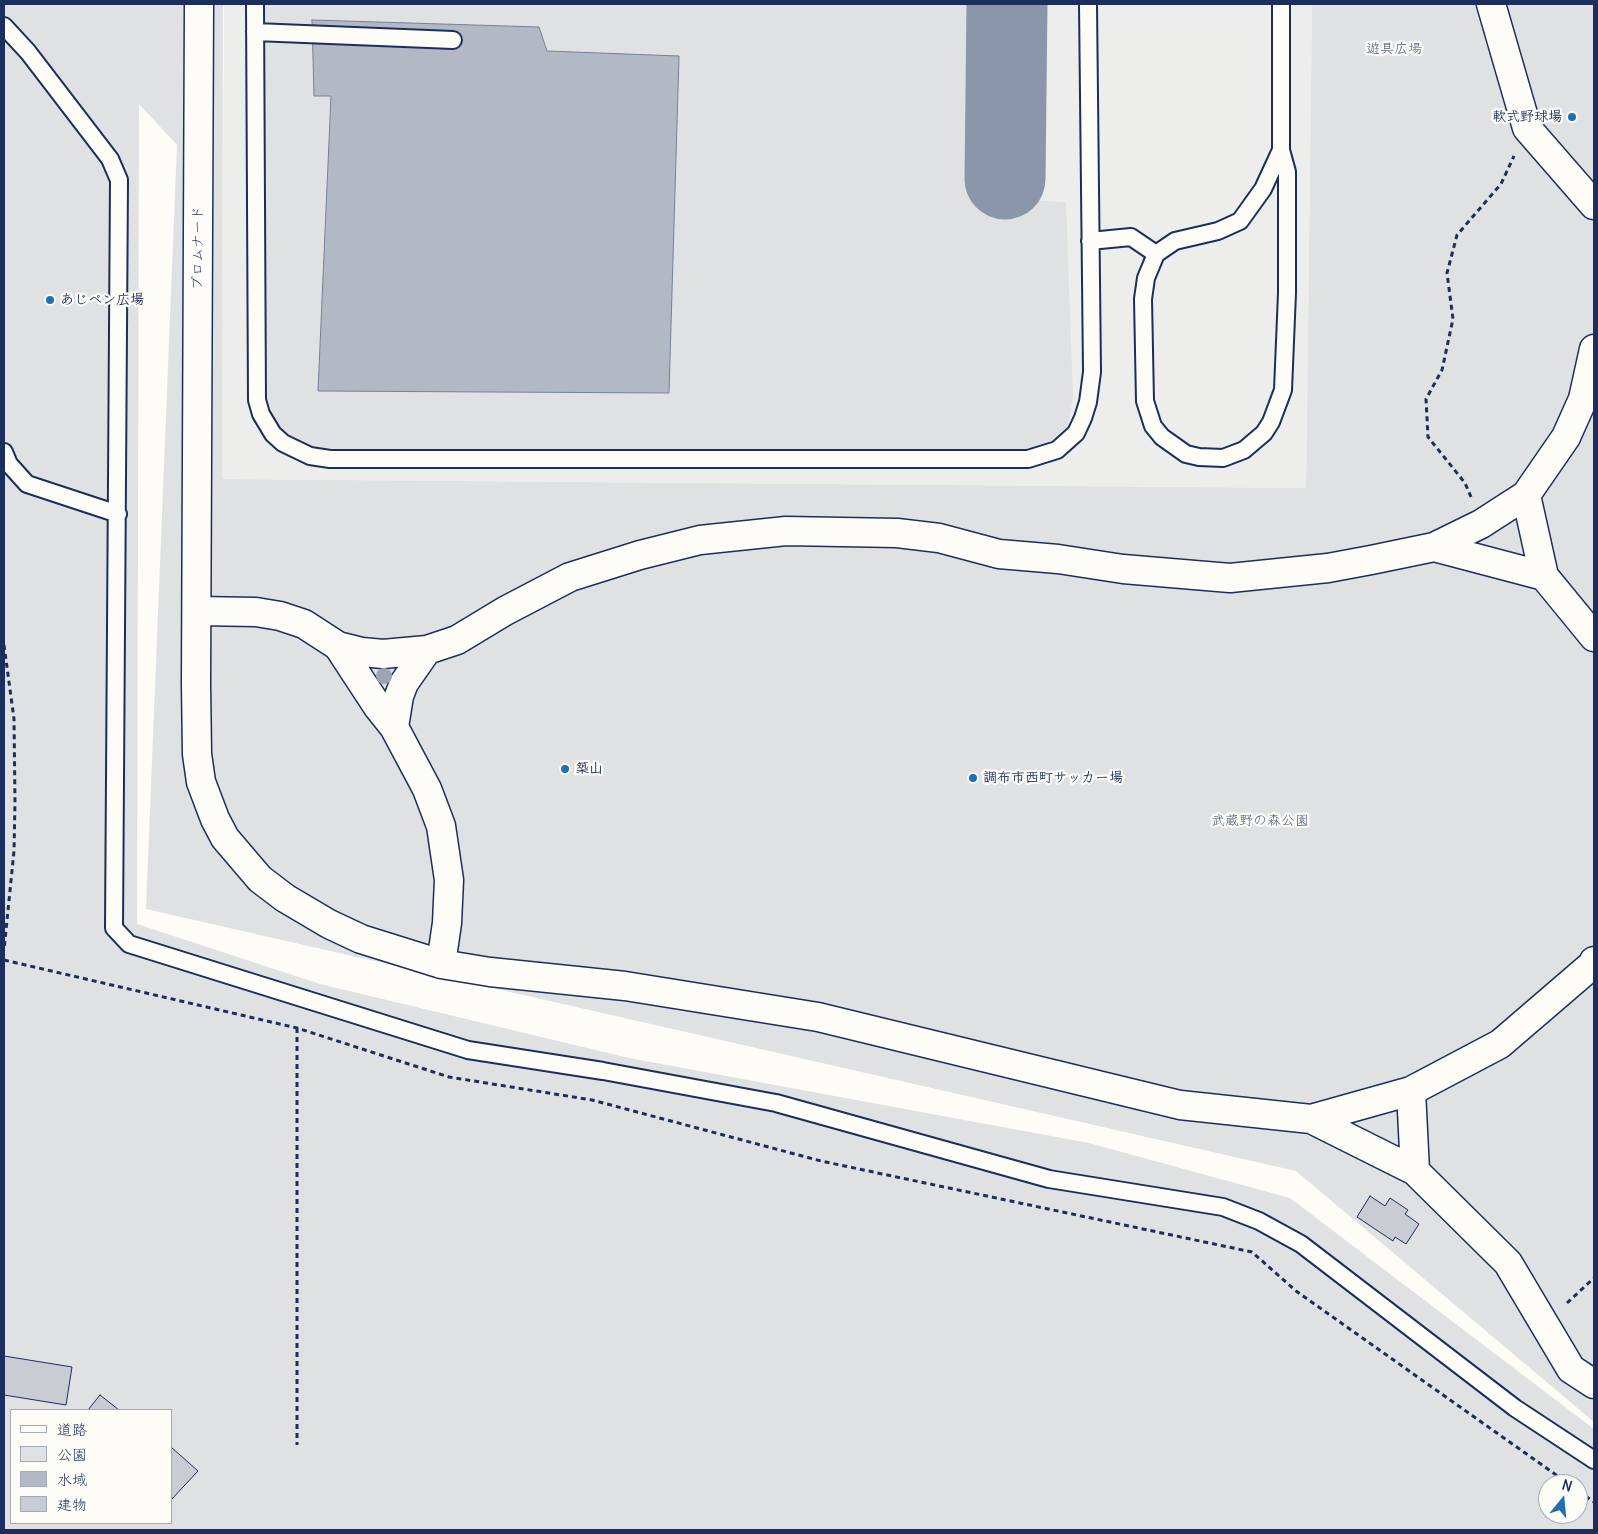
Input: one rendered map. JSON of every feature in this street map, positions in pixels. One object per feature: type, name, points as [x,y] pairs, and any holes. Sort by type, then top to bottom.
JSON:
[{"type":"street","name":"プロムナード","points":[[199,4],[197,754],[207,798],[226,838],[260,879],[285,898],[329,924],[361,939],[441,964],[490,972],[625,986],[818,1017],[1180,1104],[1311,1119]]},
{"type":"street","points":[[1491,4],[1526,128],[1594,205]]},
{"type":"street","points":[[198,611],[256,612],[280,616],[304,624],[338,646],[362,652],[383,654],[427,650],[457,640],[505,611],[570,578],[640,555],[700,540],[751,534],[822,530],[897,533],[938,538],[999,554],[1058,559],[1123,569],[1230,578],[1328,568],[1434,547],[1481,524],[1526,495],[1566,437],[1583,399],[1594,349]]},
{"type":"street","points":[[1526,495],[1544,576],[1594,637]]},
{"type":"street","points":[[1434,547],[1544,576]]},
{"type":"street","points":[[338,646],[378,707],[394,727],[426,789],[440,826],[449,880],[447,924],[441,964]]},
{"type":"street","points":[[394,727],[399,696],[404,683],[427,650]]},
{"type":"street","points":[[1311,1119],[1412,1091],[1500,1044],[1594,963]]},
{"type":"street","points":[[1412,1091],[1415,1171]]},
{"type":"street","points":[[1311,1119],[1415,1171],[1508,1262],[1571,1369],[1594,1384]]},
{"type":"lane","points":[[255,4],[257,400],[260,414],[273,434],[293,449],[310,456],[330,459],[678,457],[1028,459],[1057,450],[1076,433],[1088,402],[1092,372],[1088,4]]},
{"type":"lane","points":[[1281,4],[1281,150],[1287,172],[1287,293],[1283,390],[1272,422],[1264,433],[1244,450],[1223,458],[1200,458],[1186,454],[1174,447],[1158,432],[1148,413],[1145,401],[1143,298],[1146,278],[1156,254],[1175,241],[1218,231],[1240,221],[1263,189],[1281,150]]},
{"type":"lane","points":[[4,26],[28,52],[110,159],[119,180],[114,928],[129,944],[468,1050],[611,1073],[776,1103],[1049,1180],[1223,1207],[1259,1221],[1302,1244],[1515,1408],[1594,1460]]},
{"type":"lane","points":[[255,32],[453,40]]},
{"type":"lane","points":[[1090,241],[1131,237],[1156,254]]},
{"type":"lane","points":[[4,452],[9,464],[27,484],[118,514]]},
{"type":"path","points":[[1481,524],[1465,483],[1428,437],[1426,399],[1442,370],[1453,320],[1447,273],[1457,235],[1501,184],[1526,128]]},
{"type":"path","points":[[4,645],[14,719],[15,802],[14,851],[4,950]]},
{"type":"path","points":[[4,960],[297,1028],[448,1077],[592,1100],[821,1161],[1252,1252],[1296,1291],[1555,1474]]},
{"type":"path","points":[[297,1028],[297,1445]]},
{"type":"path","points":[[1544,1324],[1594,1278]]},
{"type":"shaded area","points":[[224,4],[1312,4],[1306,488],[221,479]]},
{"type":"green space","points":[[4,4],[223,4],[222,479],[1306,488],[1312,4],[1594,4],[1594,1422],[1296,1171],[146,909],[177,145],[139,104],[137,924],[320,984],[629,1058],[1089,1143],[1290,1198],[1594,1429],[1594,1530],[4,1530]]},
{"type":"green space","points":[[257,4],[979,4],[978,198],[1066,202],[1073,397],[1068,426],[1049,442],[1028,452],[298,454],[275,437],[252,375]]},
{"type":"water","points":[[312,20],[539,27],[547,51],[679,56],[669,393],[318,391],[331,96],[314,96]]},
{"type":"building","points":[[1370,1196],[1385,1206],[1390,1198],[1408,1210],[1405,1214],[1419,1224],[1406,1244],[1395,1237],[1393,1241],[1357,1217]]},
{"type":"building","points":[[4,1356],[72,1367],[66,1405],[4,1395]]},
{"type":"building","points":[[100,1395],[118,1409],[89,1409]]},
{"type":"building","points":[[172,1448],[198,1471],[172,1499]]},
{"type":"taxiway","points":[[1005,179],[1007,4]]},
{"type":"place","name":"軟式野球場","points":[[1572,117]]},
{"type":"place","name":"あじペン広場","points":[[50,300]]},
{"type":"place","name":"築山","points":[[565,769]]},
{"type":"place","name":"調布市西町サッカー場","points":[[973,778]]},
{"type":"park label","name":"遊具広場","points":[[1394,49]]},
{"type":"park label","name":"武蔵野の森公園","points":[[1260,821]]}]
